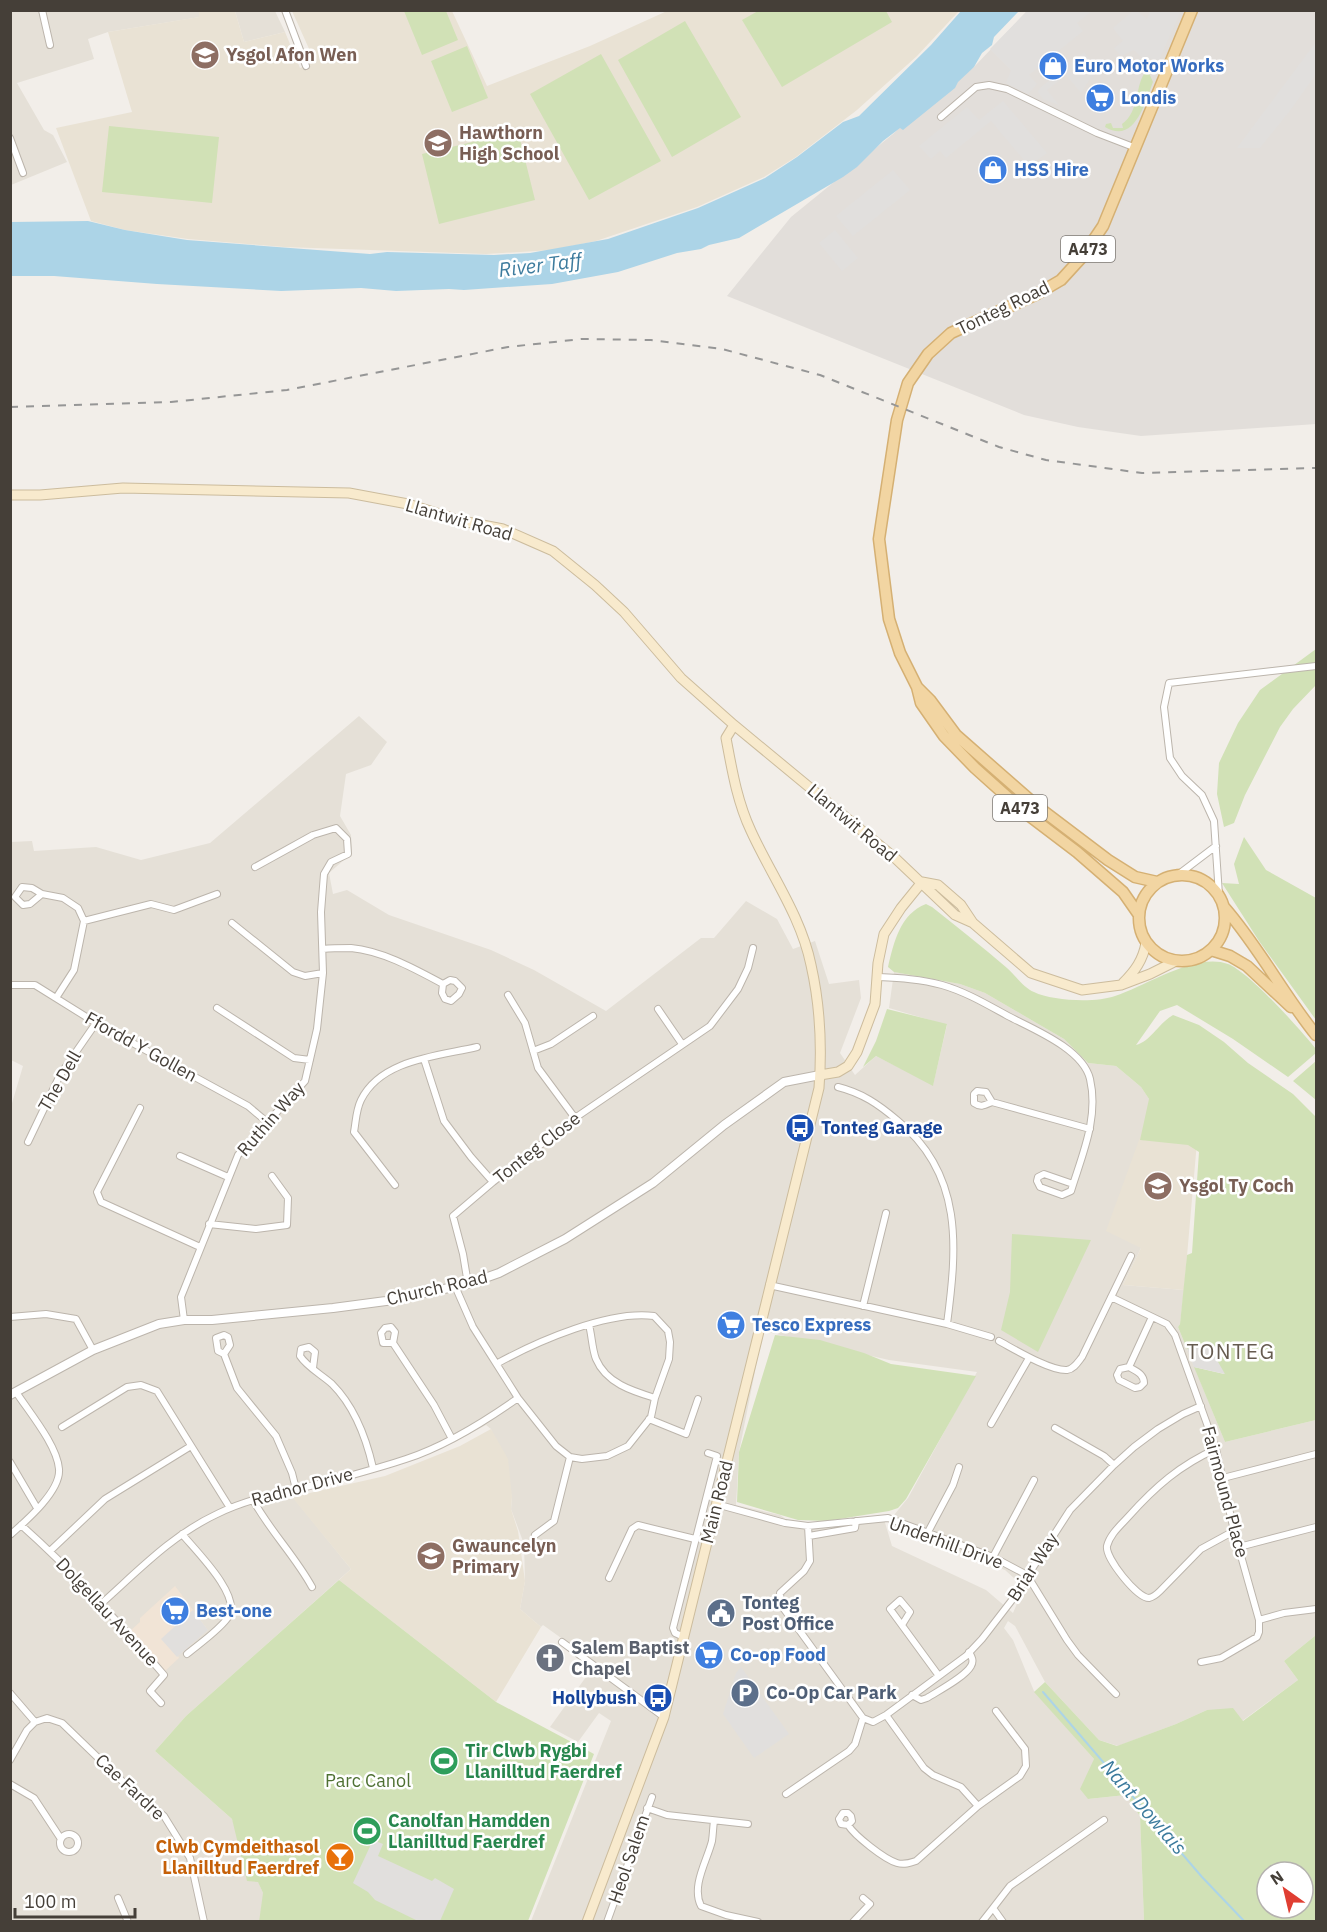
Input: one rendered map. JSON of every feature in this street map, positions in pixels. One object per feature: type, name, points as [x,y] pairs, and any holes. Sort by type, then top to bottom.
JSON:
[{"type":"main road","name":"Tonteg Road","points":[[1138,915],[1123,892],[1077,852],[1023,811],[975,768],[944,736],[921,703],[917,687],[900,654],[889,619],[879,539],[897,420],[908,383],[928,354],[951,333],[1037,294],[1061,280],[1083,257],[1103,226],[1192,10]]},
{"type":"main road","name":"Llantwit Road","points":[[10,495],[40,495],[123,488],[349,493],[408,504],[462,521],[502,529],[552,551],[595,585],[624,612],[681,678],[734,725],[922,882],[938,885],[962,905],[973,923],[1031,973],[1082,990],[1121,985]]},
{"type":"main road","name":"Tonteg Road","points":[[917,687],[930,700],[956,735],[1029,800],[1108,860],[1135,877],[1157,882]]},
{"type":"main road","name":"Main Road","points":[[587,1922],[648,1764],[663,1717],[819,1088],[820,1031],[811,964],[784,892],[750,830],[735,790],[726,738],[734,725]]},
{"type":"main road","points":[[1176,961],[1154,952],[1146,943],[1138,915],[1141,902],[1157,882],[1179,874],[1201,878],[1211,885],[1219,895],[1224,907],[1238,923],[1284,989],[1296,1011]]},
{"type":"main road","points":[[820,1076],[838,1072],[848,1066],[857,1053],[875,1004],[884,934],[922,882]]},
{"type":"main road","points":[[1121,985],[1176,961],[1195,959],[1211,950],[1219,941],[1224,930],[1224,907]]},
{"type":"main road","points":[[1121,985],[1136,969],[1146,943]]},
{"type":"main road","points":[[1211,950],[1230,956],[1247,966],[1277,996],[1296,1011],[1317,1035]]},
{"type":"street","points":[[42,10],[50,45]]},
{"type":"street","points":[[285,10],[306,66]]},
{"type":"street","points":[[941,117],[976,87],[989,85],[1007,89],[1097,133],[1136,148]]},
{"type":"street","points":[[10,138],[23,173]]},
{"type":"street","points":[[1219,895],[1214,821],[1202,795],[1182,776],[1170,758],[1164,707],[1169,683],[1317,666]]},
{"type":"street","name":"Ruthin Way","points":[[184,1320],[181,1297],[238,1155],[305,1081],[317,1029],[323,973],[321,912],[324,874],[331,862],[348,854],[347,839],[336,828],[313,835],[255,867]]},
{"type":"street","points":[[1179,874],[1216,846]]},
{"type":"street","points":[[42,894],[63,898],[78,908],[84,921],[74,970],[56,998]]},
{"type":"street","points":[[84,921],[151,904],[174,910],[217,894]]},
{"type":"street","points":[[232,923],[293,972],[305,976],[323,973]]},
{"type":"street","points":[[323,949],[351,948],[369,952],[424,973],[443,984]]},
{"type":"street","name":"Tonteg Close","points":[[468,1284],[453,1216],[575,1118],[710,1026],[738,989],[748,968],[753,948]]},
{"type":"street","points":[[878,976],[929,982],[963,992],[1054,1040],[1078,1060],[1089,1077],[1093,1103],[1090,1129],[1073,1184],[1069,1193],[1062,1196],[1040,1186],[1037,1181],[1038,1177],[1044,1174],[1073,1184]]},
{"type":"street","name":"Ffordd Y Gollen","points":[[10,985],[35,986],[96,1023],[248,1106],[267,1122]]},
{"type":"street","points":[[508,994],[525,1023],[538,1068],[575,1118]]},
{"type":"street","points":[[217,1008],[294,1058],[310,1060]]},
{"type":"street","points":[[658,1009],[682,1044]]},
{"type":"street","points":[[533,1051],[551,1044],[592,1016]]},
{"type":"street","name":"The Dell","points":[[28,1142],[60,1075],[96,1023]]},
{"type":"street","points":[[395,1185],[354,1132],[362,1098],[383,1075],[396,1068],[477,1047]]},
{"type":"street","points":[[424,1059],[444,1121],[493,1182]]},
{"type":"street","name":"Church Road","points":[[13,1393],[93,1350],[159,1324],[386,1301],[468,1284],[498,1274],[566,1239],[653,1183],[724,1125],[783,1082],[820,1076]]},
{"type":"street","points":[[838,1087],[864,1095],[902,1124],[919,1141],[936,1166],[945,1185],[953,1237],[947,1324]]},
{"type":"street","points":[[992,1102],[1090,1129]]},
{"type":"street","points":[[140,1108],[98,1192],[101,1202],[200,1247]]},
{"type":"street","points":[[180,1156],[228,1178]]},
{"type":"street","points":[[209,1224],[256,1229],[287,1225],[288,1198],[272,1176]]},
{"type":"street","points":[[863,1306],[886,1213]]},
{"type":"street","points":[[999,1341],[1029,1358],[1066,1370],[1072,1368],[1082,1357],[1131,1256]]},
{"type":"street","points":[[770,1285],[947,1324],[991,1337]]},
{"type":"street","points":[[455,1286],[473,1327],[498,1363],[518,1398],[556,1446],[570,1457],[582,1459],[606,1456],[628,1446],[649,1419],[669,1359],[670,1342],[668,1331],[654,1316],[637,1313],[589,1325],[550,1339],[498,1363]]},
{"type":"street","name":"Fairmound Place","points":[[1111,1298],[1167,1324],[1172,1329],[1216,1449],[1234,1531],[1259,1620]]},
{"type":"street","points":[[10,1317],[46,1314],[76,1319],[93,1350]]},
{"type":"street","points":[[1129,1367],[1152,1317]]},
{"type":"street","points":[[589,1325],[596,1359],[608,1377],[624,1387],[655,1398]]},
{"type":"street","points":[[393,1343],[434,1405],[452,1439]]},
{"type":"street","points":[[224,1354],[237,1388],[276,1436],[292,1473],[296,1489]]},
{"type":"street","points":[[991,1424],[1029,1358]]},
{"type":"street","points":[[314,1368],[338,1390],[361,1424],[373,1468]]},
{"type":"street","points":[[62,1426],[127,1387],[141,1385],[157,1391],[230,1508]]},
{"type":"street","points":[[10,1534],[38,1508],[54,1488],[59,1470],[54,1450],[13,1393]]},
{"type":"street","name":"Radnor Drive","points":[[102,1603],[170,1542],[230,1508],[406,1459],[452,1439],[518,1398]]},
{"type":"street","points":[[649,1419],[686,1434],[698,1399]]},
{"type":"street","name":"Briar Way","points":[[863,1719],[873,1722],[886,1715],[969,1652],[1012,1600],[1070,1510],[1134,1447],[1158,1429],[1201,1406]]},
{"type":"street","points":[[1055,1428],[1104,1456],[1114,1465]]},
{"type":"street","points":[[50,1551],[105,1499],[191,1446]]},
{"type":"street","points":[[1216,1449],[1196,1458],[1166,1478],[1117,1528],[1110,1538],[1107,1552],[1110,1560],[1138,1593],[1149,1598],[1161,1591],[1201,1549],[1234,1531]]},
{"type":"street","points":[[684,1637],[675,1633],[673,1628],[717,1456],[708,1453]]},
{"type":"street","points":[[1223,1478],[1317,1454]]},
{"type":"street","points":[[535,1535],[554,1521],[570,1457]]},
{"type":"street","points":[[10,1462],[38,1508]]},
{"type":"street","points":[[928,1532],[953,1485],[959,1467]]},
{"type":"street","points":[[993,1557],[1034,1480]]},
{"type":"street","points":[[253,1500],[264,1520],[300,1565],[312,1587]]},
{"type":"street","name":"Underhill Drive","points":[[716,1504],[785,1523],[808,1526],[888,1518],[993,1557],[1027,1575]]},
{"type":"street","points":[[809,1536],[855,1528],[856,1521]]},
{"type":"street","name":"Dolgellau Avenue","points":[[21,1525],[102,1603],[164,1675],[150,1691],[161,1703]]},
{"type":"street","points":[[609,1578],[632,1529],[638,1525],[695,1539]]},
{"type":"street","points":[[786,1794],[849,1750],[855,1744],[863,1719],[781,1605],[780,1593],[804,1571],[810,1561],[808,1526]]},
{"type":"street","points":[[1239,1547],[1317,1527]]},
{"type":"street","points":[[182,1534],[226,1590],[232,1606],[231,1614],[225,1621],[187,1654]]},
{"type":"street","points":[[1027,1575],[1078,1655],[1116,1694]]},
{"type":"street","points":[[1201,1662],[1221,1658],[1257,1636],[1260,1632],[1259,1620],[1317,1609]]},
{"type":"street","points":[[902,1625],[939,1676]]},
{"type":"street","points":[[562,1642],[663,1717]]},
{"type":"street","points":[[912,1695],[921,1700],[927,1698],[966,1672],[972,1665],[973,1659],[969,1652]]},
{"type":"street","points":[[10,1693],[35,1722],[11,1755]]},
{"type":"street","points":[[848,1825],[857,1835],[890,1860],[904,1864],[916,1861],[978,1806],[1020,1776],[1026,1766],[1025,1749],[996,1711]]},
{"type":"street","points":[[886,1715],[924,1768],[933,1775],[961,1787],[978,1806]]},
{"type":"street","name":"Cae Fardre","points":[[35,1722],[47,1718],[62,1723],[121,1780],[164,1816],[190,1858],[204,1922]]},
{"type":"street","points":[[10,1784],[34,1798],[61,1839]]},
{"type":"street","name":"Heol Salem","points":[[607,1922],[652,1797]]},
{"type":"street","points":[[647,1808],[667,1815],[748,1824]]},
{"type":"street","points":[[982,1922],[1011,1886],[1104,1820]]},
{"type":"street","points":[[714,1821],[712,1841],[698,1888],[698,1899],[701,1906],[726,1915],[758,1922]]},
{"type":"street","points":[[118,1898],[128,1922]]},
{"type":"street","points":[[853,1922],[870,1904],[863,1898]]},
{"type":"street","points":[[993,1908],[1004,1922]]},
{"type":"shaded area","points":[[199,10],[200,17],[108,32],[88,39],[94,59],[17,83],[44,130],[53,135],[67,162],[11,185],[10,11]]},
{"type":"shaded area","points":[[1134,10],[1147,19],[1150,11],[1181,11],[1159,60],[1141,57],[1134,50],[1121,56],[1114,48],[1123,41],[1113,28]]},
{"type":"shaded area","name":"Hawthorn High School","points":[[199,11],[235,11],[244,42],[285,32],[300,68],[315,62],[292,11],[452,11],[487,86],[590,46],[667,11],[959,11],[917,56],[857,110],[796,157],[764,177],[697,207],[596,241],[552,250],[486,254],[284,247],[188,239],[125,230],[91,221],[56,128],[132,112],[108,32],[199,17]]},
{"type":"shaded area","points":[[235,11],[275,11],[285,32],[244,42]]},
{"type":"shaded area","points":[[1027,11],[1316,11],[1316,424],[1141,436],[1078,427],[1024,415],[727,296],[791,217],[893,134],[928,101],[974,67]]},
{"type":"shaded area","points":[[1027,11],[1092,11],[1077,23],[1083,31],[1029,75],[1037,84],[1028,94],[1006,83],[1011,70],[990,49]]},
{"type":"shaded area","points":[[1316,42],[1316,74],[1289,112],[1260,148],[1237,148]]},
{"type":"shaded area","points":[[1084,52],[1098,69],[1110,60],[1113,64],[1091,77],[1081,93],[1066,75],[1047,90],[1059,105],[1043,99],[1038,92],[1040,88]]},
{"type":"shaded area","points":[[1003,101],[1047,153],[1029,166],[991,121],[946,158],[940,151],[931,159],[919,146],[967,107],[979,120]]},
{"type":"shaded area","points":[[893,170],[910,190],[853,236],[836,216]]},
{"type":"shaded area","points":[[835,230],[858,258],[842,271],[819,243]]},
{"type":"shaded area","points":[[359,716],[387,742],[371,765],[346,774],[340,816],[351,835],[352,853],[329,873],[333,894],[347,890],[389,915],[491,950],[534,970],[606,1011],[701,938],[714,938],[746,901],[777,919],[793,949],[815,941],[829,984],[859,980],[861,998],[840,1053],[855,1075],[876,1056],[933,1085],[947,1025],[889,1008],[894,972],[960,984],[985,993],[1064,1039],[1088,1063],[1116,1066],[1141,1087],[1151,1102],[1141,1248],[1123,1285],[1184,1290],[1178,1327],[1225,1442],[1316,1420],[1316,1635],[1284,1661],[1298,1680],[1242,1721],[1207,1710],[1118,1746],[1099,1740],[1045,1682],[1015,1626],[1008,1621],[1004,1628],[1013,1640],[1034,1691],[1094,1759],[1088,1799],[1126,1795],[1140,1815],[1144,1921],[531,1921],[611,1721],[599,1713],[578,1742],[550,1727],[596,1663],[543,1625],[541,1627],[520,1609],[525,1581],[524,1544],[511,1509],[512,1497],[491,1429],[486,1425],[455,1442],[394,1466],[288,1491],[351,1569],[186,1716],[155,1751],[232,1819],[263,1893],[268,1921],[11,1921],[10,1110],[23,1066],[11,1060],[11,842],[32,841],[34,851],[96,847],[141,860],[210,843]],"holes":[[[763,1331],[889,1360],[977,1372],[908,1498],[894,1515],[894,1527],[1005,1570],[1024,1587],[1013,1613],[986,1590],[892,1546],[883,1516],[808,1523],[787,1520],[780,1515],[736,1505],[739,1452]]]},
{"type":"shaded area","name":"Ysgol Ty Coch","points":[[1150,1110],[1197,1142],[1184,1290],[1123,1285],[1141,1248],[1106,1231]]},
{"type":"shaded area","points":[[1207,1343],[1225,1374],[1194,1367],[1187,1349]]},
{"type":"shaded area","name":"Gwauncelyn Primary","points":[[491,1429],[508,1459],[511,1509],[518,1531],[525,1581],[520,1609],[541,1627],[496,1702],[339,1580],[351,1569],[292,1497],[385,1476],[460,1446]]},
{"type":"shaded area","points":[[175,1586],[208,1630],[178,1656],[179,1658],[164,1672],[146,1654],[140,1660],[126,1644],[136,1635],[131,1630],[140,1622],[140,1618]]},
{"type":"shaded area","points":[[193,1610],[208,1630],[177,1657],[161,1639]]},
{"type":"shaded area","name":"Co-Op Car Park","points":[[741,1667],[789,1734],[754,1758],[723,1714],[736,1673]]},
{"type":"shaded area","points":[[373,1840],[383,1844],[378,1856],[432,1881],[435,1878],[454,1889],[440,1921],[418,1921],[375,1900],[368,1892],[353,1883]]},
{"type":"green space","points":[[404,11],[446,11],[458,40],[422,55]]},
{"type":"green space","points":[[758,11],[886,11],[892,22],[782,87],[742,20]]},
{"type":"green space","points":[[685,21],[741,117],[672,157],[618,60]]},
{"type":"green space","points":[[467,46],[488,98],[452,112],[431,61]]},
{"type":"green space","points":[[601,54],[661,161],[589,200],[530,94]]},
{"type":"green space","points":[[1146,72],[1149,73],[1153,82],[1137,119],[1124,130],[1115,131],[1105,127],[1106,124],[1111,123],[1113,128],[1123,128],[1122,124],[1132,112],[1140,83]]},
{"type":"green space","points":[[109,126],[219,137],[212,203],[102,192]]},
{"type":"green space","points":[[518,131],[535,200],[439,224],[422,154]]},
{"type":"green space","points":[[1316,649],[1316,685],[1293,709],[1280,727],[1245,795],[1234,823],[1224,827],[1217,794],[1219,763],[1238,723],[1260,690]]},
{"type":"green space","points":[[1244,837],[1266,870],[1316,898],[1316,1020],[1259,941],[1222,883],[1239,884],[1234,864]]},
{"type":"green space","points":[[926,904],[989,952],[1027,988],[1052,997],[1097,1000],[1115,996],[1186,966],[1215,962],[1228,964],[1261,989],[1316,1049],[1316,1053],[1288,1077],[1233,1039],[1177,1005],[1160,1011],[1136,1045],[1146,1040],[1173,1015],[1199,1025],[1293,1094],[1316,1117],[1316,1420],[1225,1442],[1194,1367],[1224,1374],[1207,1343],[1187,1349],[1178,1327],[1187,1255],[1192,1253],[1199,1152],[1188,1145],[1140,1140],[1149,1099],[1141,1087],[1116,1066],[1088,1063],[1064,1039],[985,993],[960,984],[894,972],[888,967],[896,939],[904,922],[917,909]]},
{"type":"green space","points":[[887,1009],[947,1024],[933,1086],[876,1056],[863,1067],[876,1041]]},
{"type":"green space","points":[[1316,1061],[1316,1100],[1293,1081]]},
{"type":"green space","points":[[1012,1234],[1091,1240],[1038,1352],[1001,1330],[1010,1292]]},
{"type":"green space","points":[[775,1335],[820,1340],[891,1364],[976,1376],[906,1499],[898,1508],[827,1521],[798,1520],[737,1502],[739,1452]]},
{"type":"green space","name":"Parc Canol","points":[[339,1580],[496,1702],[594,1754],[528,1921],[259,1922],[263,1893],[258,1882],[247,1881],[232,1819],[155,1751],[186,1716]]},
{"type":"green space","points":[[1316,1635],[1316,1921],[1144,1921],[1140,1816],[1126,1795],[1088,1799],[1080,1789],[1094,1759],[1034,1692],[1045,1682],[1099,1740],[1117,1746],[1207,1710],[1233,1708],[1243,1721],[1298,1680],[1284,1661]]},
{"type":"water","name":"River Taff","points":[[961,11],[1019,11],[994,37],[992,45],[982,53],[974,67],[958,82],[955,88],[903,130],[900,128],[883,141],[857,167],[739,238],[701,249],[677,253],[618,272],[552,284],[464,290],[396,291],[361,288],[281,291],[54,276],[11,276],[11,222],[88,221],[125,230],[187,240],[370,254],[387,252],[494,255],[530,253],[608,239],[698,208],[765,178],[843,122],[859,116],[931,45]]},
{"type":"waterway","name":"Nant Dowlais","points":[[1043,1692],[1202,1877],[1245,1922]]},
{"type":"railway","points":[[10,407],[171,402],[287,390],[508,347],[581,339],[651,340],[722,349],[820,375],[999,447],[1046,460],[1142,473],[1316,468]]},
{"type":"place","name":"Ysgol Afon Wen","points":[[205,55]]},
{"type":"place","name":"Euro Motor Works","points":[[1053,66]]},
{"type":"place","name":"Londis","points":[[1100,98]]},
{"type":"place","name":"Hawthorn High School","points":[[438,143]]},
{"type":"place","name":"HSS Hire","points":[[993,170]]},
{"type":"place","name":"Tonteg Garage","points":[[800,1128]]},
{"type":"place","name":"Ysgol Ty Coch","points":[[1158,1186]]},
{"type":"place","name":"Tesco Express","points":[[731,1325]]},
{"type":"place","name":"Gwauncelyn Primary","points":[[431,1556]]},
{"type":"place","name":"Best-one","points":[[175,1611]]},
{"type":"place","name":"Tonteg Post Office","points":[[721,1613]]},
{"type":"place","name":"Co-op Food","points":[[709,1655]]},
{"type":"place","name":"Salem Baptist Chapel","points":[[550,1658]]},
{"type":"place","name":"Co-Op Car Park","points":[[745,1693]]},
{"type":"place","name":"Hollybush","points":[[658,1698]]},
{"type":"place","name":"Tir Clwb Rygbi Llanilltud Faerdref","points":[[444,1761]]},
{"type":"place","name":"Canolfan Hamdden Llanilltud Faerdref","points":[[367,1831]]},
{"type":"place","name":"Clwb Cymdeithasol Llanilltud Faerdref","points":[[340,1857]]},
{"type":"district","name":"TONTEG","points":[[1231,1352]]}]
